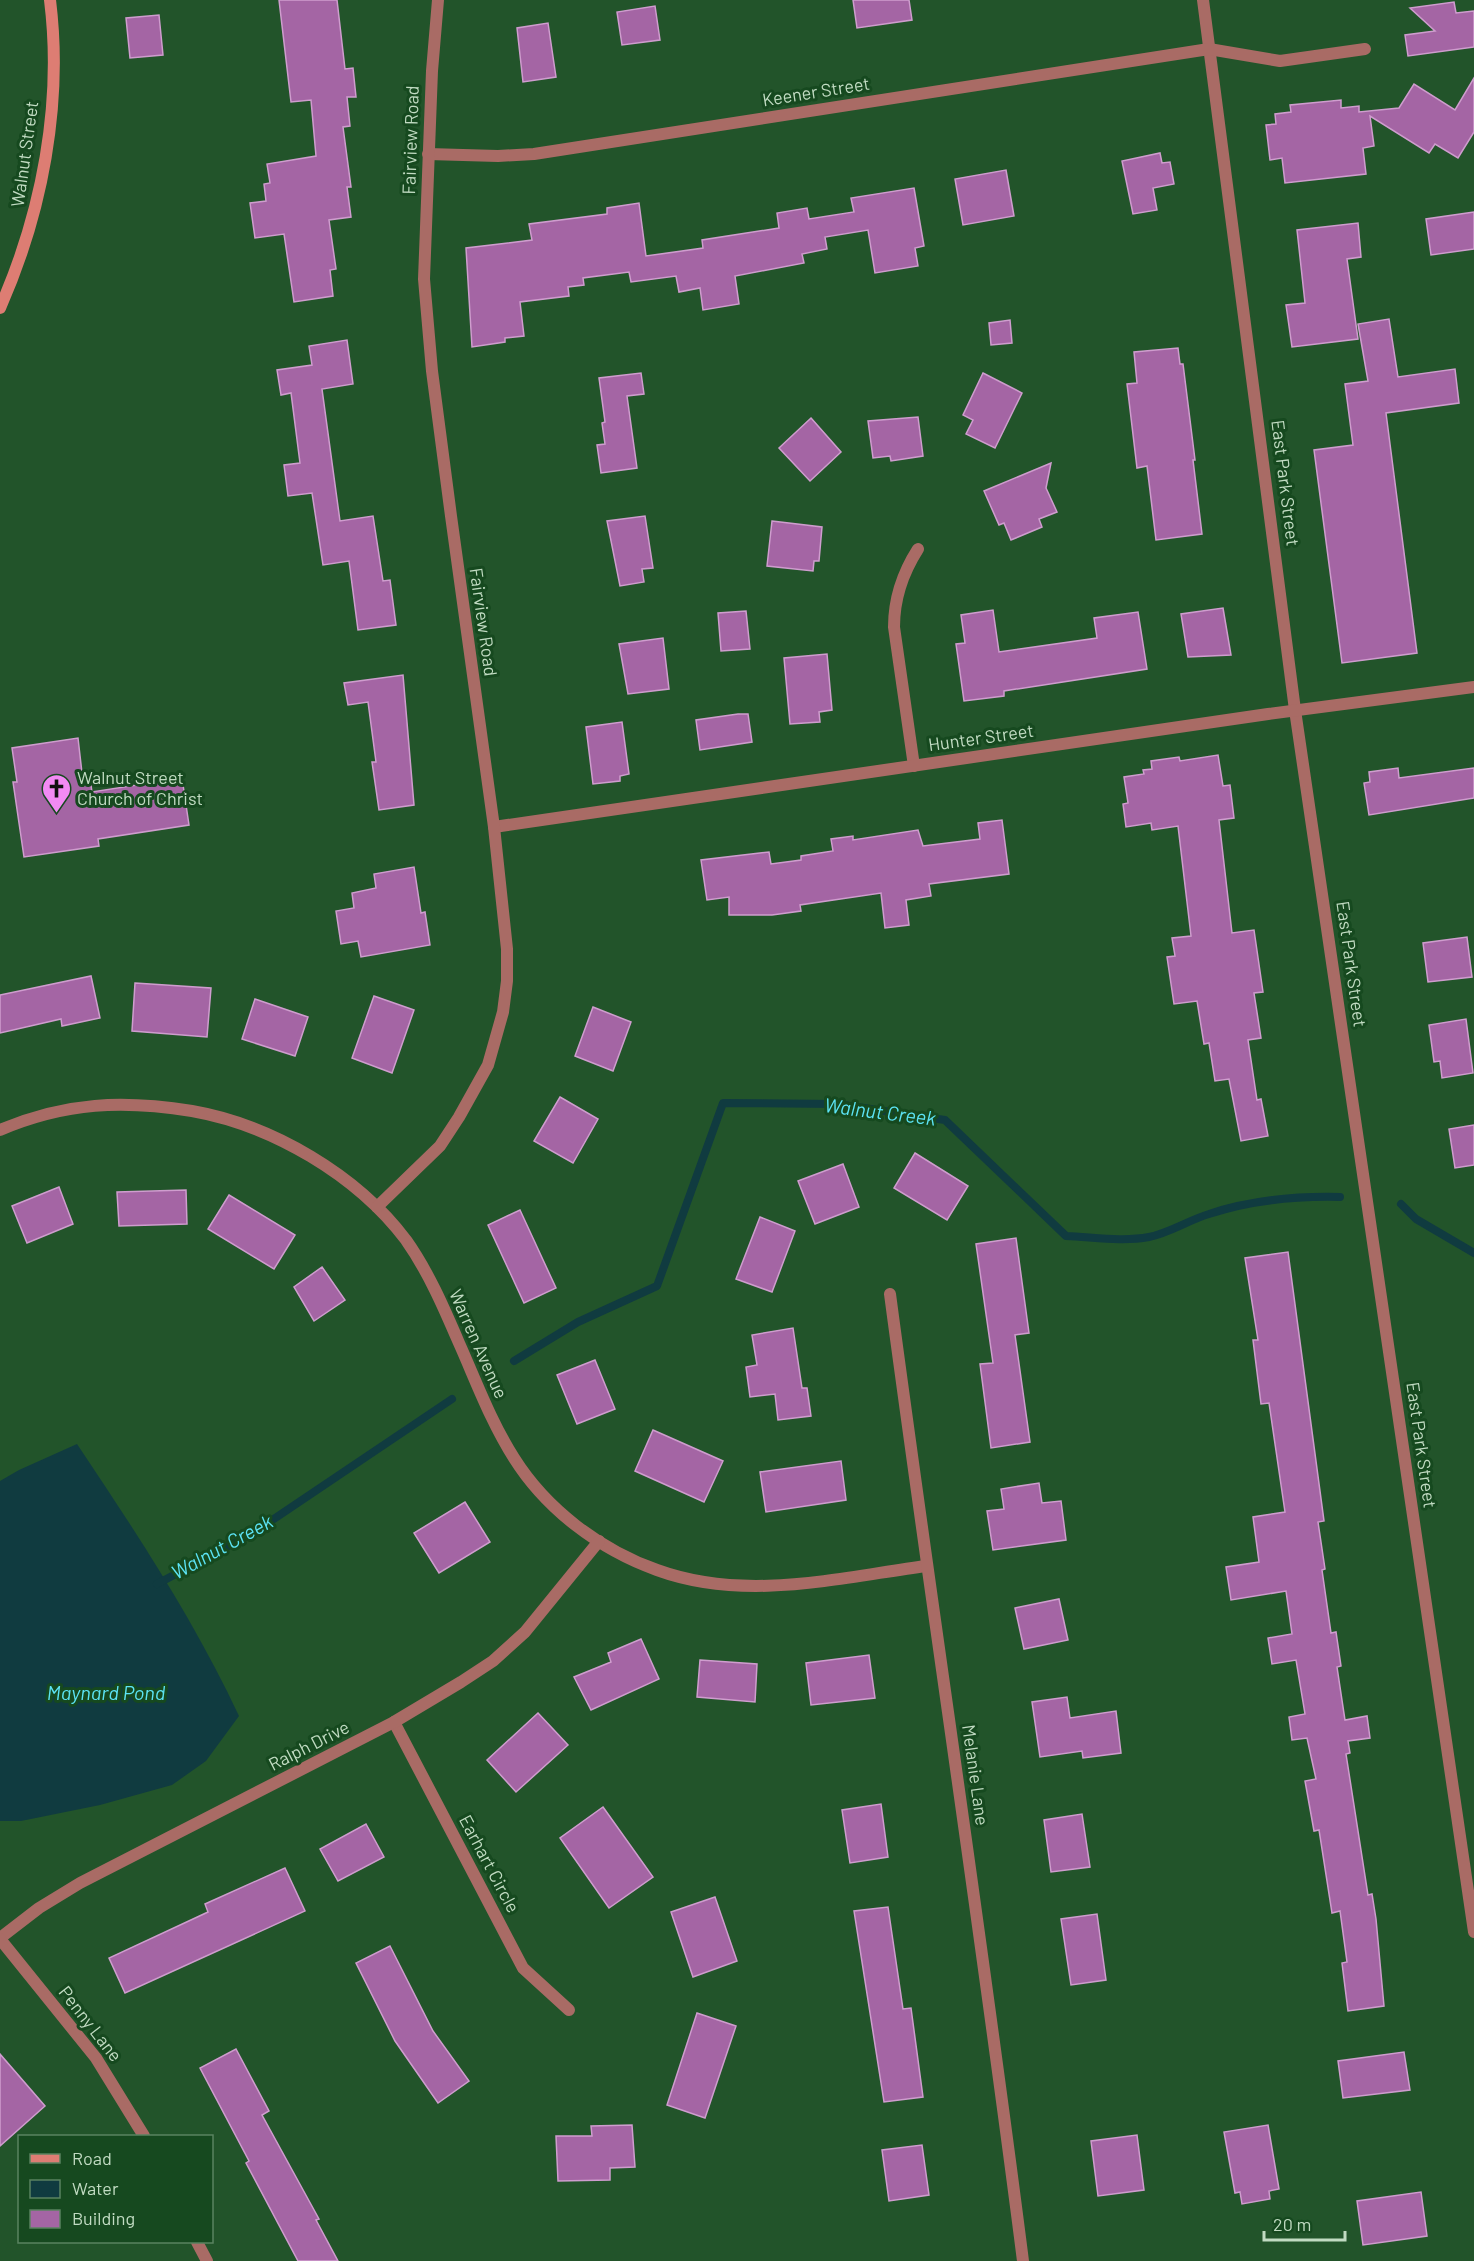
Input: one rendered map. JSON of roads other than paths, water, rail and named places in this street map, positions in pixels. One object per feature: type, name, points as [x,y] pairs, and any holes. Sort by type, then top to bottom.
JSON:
[{"type":"main road","name":"Walnut Street","points":[[0,308],[33,219],[49,129],[53,78],[50,0]]},
{"type":"street","name":"Fairview Road","points":[[377,1207],[440,1146],[477,1085],[496,1040],[507,981],[507,949],[494,827],[432,371],[424,279],[428,154],[438,0]]},
{"type":"street","name":"East Park Street","points":[[1203,0],[1268,483],[1295,710],[1474,1932]]},
{"type":"street","name":"Keener Street","points":[[428,154],[498,156],[534,154],[1209,49],[1280,61],[1365,48]]},
{"type":"street","points":[[914,766],[894,627],[901,580],[918,549]]},
{"type":"street","name":"Hunter Street","points":[[494,827],[1295,710],[1474,687]]},
{"type":"street","name":"Warren Avenue","points":[[0,1130],[58,1110],[107,1103],[137,1103],[219,1116],[278,1138],[319,1161],[377,1207],[406,1240],[426,1272],[513,1456],[542,1495],[599,1541],[656,1570],[722,1586],[789,1586],[926,1566]]},
{"type":"street","name":"Melanie Lane","points":[[890,1294],[926,1566],[985,1965],[1023,2261]]},
{"type":"street","name":"Ralph Drive","points":[[0,1938],[39,1908],[80,1883],[394,1722],[493,1661],[546,1609],[599,1541]]},
{"type":"street","name":"Earhart Circle","points":[[394,1722],[523,1968],[569,2010]]},
{"type":"street","name":"Penny Lane","points":[[0,1938],[96,2058],[143,2135]]},
{"type":"street","points":[[198,2243],[207,2261]]},
{"type":"water","name":"Maynard Pond","points":[[77,1444],[184,1611],[239,1716],[206,1761],[172,1785],[100,1805],[21,1821],[0,1821],[0,1481]]},
{"type":"waterway","name":"Walnut Creek","points":[[514,1361],[578,1322],[657,1286],[723,1103],[837,1104],[945,1120],[1066,1236],[1118,1239],[1149,1237],[1241,1205],[1290,1198],[1340,1197]]},
{"type":"waterway","name":"Walnut Creek","points":[[1401,1204],[1416,1219],[1474,1253]]},
{"type":"waterway","name":"Walnut Creek","points":[[157,1584],[253,1533],[452,1399]]},
{"type":"place","name":"Walnut Street Church of Christ","points":[[56,814]]}]
